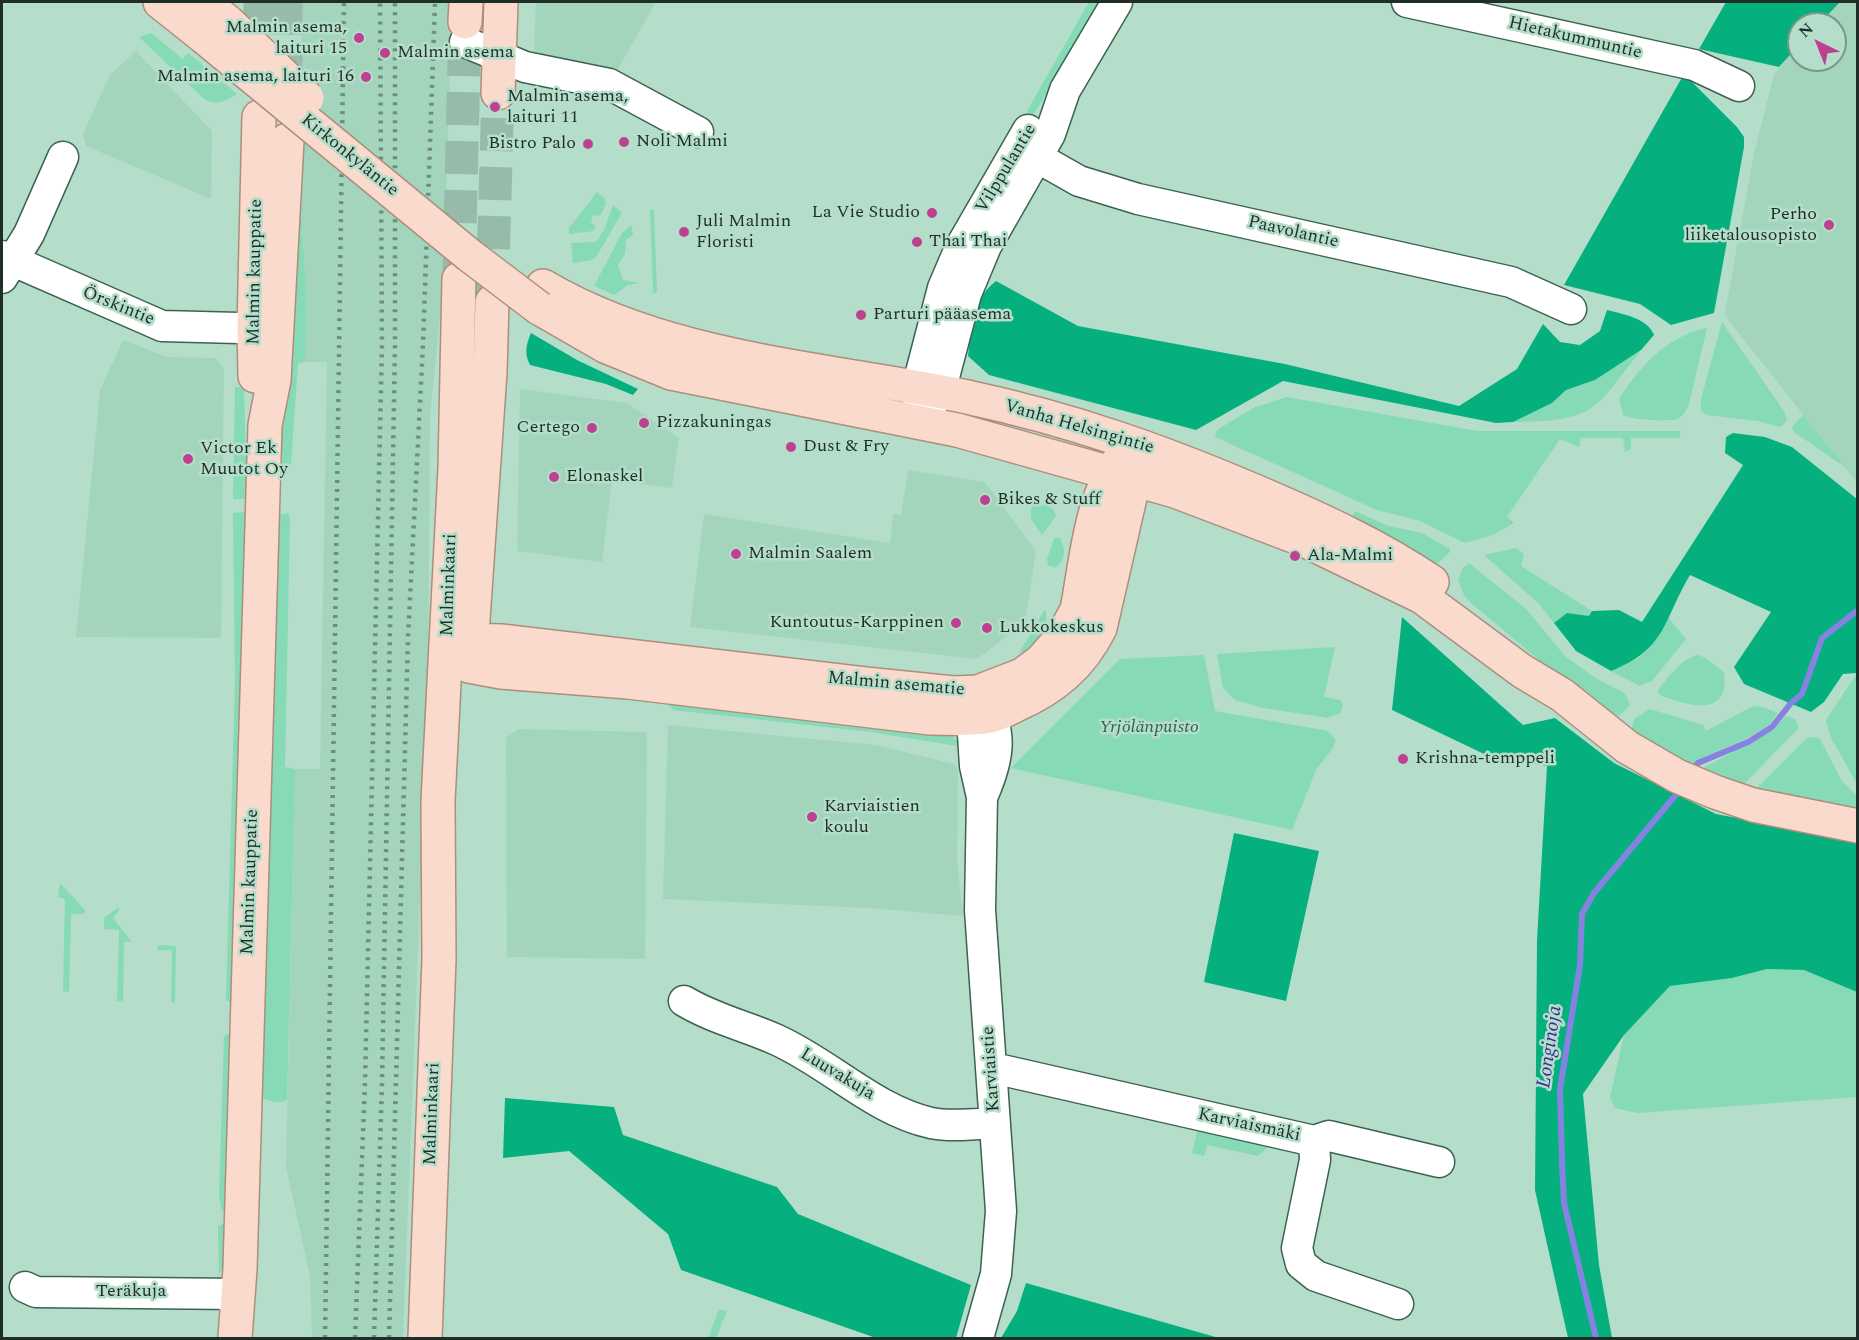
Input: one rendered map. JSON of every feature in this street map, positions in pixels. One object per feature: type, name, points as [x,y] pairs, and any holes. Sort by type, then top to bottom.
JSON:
[{"type":"main road","points":[[498,93],[501,2]]},
{"type":"main road","name":"Kirkonkyläntie","points":[[181,7],[258,49],[295,87],[472,235],[540,296]]},
{"type":"main road","name":"Malmin kauppatie","points":[[234,1338],[239,1294],[265,425],[274,380],[265,329],[259,117]]},
{"type":"main road","name":"Malmin kauppatie","points":[[265,329],[287,140]]},
{"type":"main road","name":"Malminkaari","points":[[425,1338],[440,890],[457,804],[462,653],[459,279]]},
{"type":"main road","name":"Vanha Helsingintie","points":[[540,296],[578,306],[634,330],[695,345],[928,390],[1072,422],[1185,460],[1381,549],[1436,584],[1531,659],[1562,695]]},
{"type":"main road","name":"Vanha Helsingintie","points":[[540,296],[605,346],[671,373],[957,430],[1122,476],[1206,503],[1350,561],[1422,597],[1522,670],[1562,695],[1627,747],[1669,771],[1715,792],[1753,805],[1857,826]]},
{"type":"main road","name":"Malminkaari","points":[[462,653],[490,372],[492,303]]},
{"type":"main road","name":"Malmin asematie","points":[[462,653],[501,672],[628,682],[877,712],[981,708],[1053,651],[1070,626],[1077,610],[1098,502],[1122,476],[1132,441]]},
{"type":"street","name":"Vilppulantie","points":[[920,423],[928,390],[943,288],[961,246],[1028,153],[1031,124],[1065,90],[1117,2]]},
{"type":"street","name":"Hietakummuntie","points":[[1407,2],[1694,65],[1739,86]]},
{"type":"street","points":[[465,22],[500,56],[525,66],[609,84],[698,132]]},
{"type":"street","name":"Paavolantie","points":[[1028,153],[1079,181],[1138,199],[1511,282],[1571,309]]},
{"type":"street","points":[[5,265],[29,234],[63,156]]},
{"type":"street","name":"Örskintie","points":[[5,265],[162,326],[265,329]]},
{"type":"street","name":"Karviaistie","points":[[978,1338],[992,1292],[998,1256],[1001,1211],[980,892],[982,797],[995,767],[997,744],[981,708]]},
{"type":"street","name":"Luuvakuja","points":[[684,1001],[710,1016],[779,1041],[891,1108],[913,1117],[933,1123],[995,1123]]},
{"type":"street","name":"Karviaismäki","points":[[993,1068],[1314,1141],[1316,1160],[1297,1248],[1301,1264],[1316,1276],[1398,1304]]},
{"type":"street","points":[[1314,1141],[1329,1136],[1439,1161]]},
{"type":"street","name":"Teräkuja","points":[[25,1287],[36,1292],[239,1294]]},
{"type":"shaded area","points":[[302,2],[452,2],[444,272],[430,419],[428,690],[403,1338],[312,1338],[310,1276],[286,1167],[295,769],[320,769],[327,362],[305,362],[306,293],[298,146]]},
{"type":"shaded area","points":[[536,2],[656,2],[615,74],[534,52]]},
{"type":"shaded area","points":[[1840,2],[1857,2],[1857,483],[1725,313],[1754,153],[1774,74],[1787,59],[1787,72],[1847,72],[1847,12],[1830,12]]},
{"type":"shaded area","points":[[136,51],[212,131],[211,199],[86,146],[83,134],[110,75]]},
{"type":"shaded area","points":[[123,340],[167,357],[215,358],[224,368],[221,638],[76,637],[100,390]]},
{"type":"shaded area","points":[[520,389],[627,403],[679,438],[672,488],[612,481],[602,562],[517,551]]},
{"type":"shaded area","points":[[908,470],[985,482],[1036,551],[1025,623],[977,659],[690,627],[704,514],[890,543],[893,514],[901,515]]},
{"type":"shaded area","name":"Karviaistien koulu","points":[[668,725],[876,745],[954,764],[958,770],[957,859],[963,916],[869,908],[663,899]]},
{"type":"shaded area","points":[[518,729],[647,732],[645,959],[507,957],[506,738]]},
{"type":"green space","points":[[1089,2],[1103,2],[1032,117],[1027,111]]},
{"type":"green space","points":[[1726,2],[1840,2],[1830,12],[1787,12],[1787,58],[1779,67],[1699,49]]},
{"type":"green space","points":[[151,33],[183,59],[188,53],[237,94],[221,102],[204,99],[139,37]]},
{"type":"green space","points":[[1684,74],[1737,127],[1744,137],[1744,147],[1714,313],[1671,325],[1640,304],[1564,285]]},
{"type":"green space","points":[[298,153],[306,293],[305,362],[298,363],[291,465],[281,465],[283,351]]},
{"type":"green space","points":[[597,192],[605,199],[606,204],[600,216],[593,215],[591,223],[596,226],[594,231],[569,234],[569,228]]},
{"type":"green space","points":[[613,205],[622,213],[596,257],[592,260],[573,263],[571,243],[596,242],[604,230]]},
{"type":"green space","points":[[654,209],[657,293],[653,293],[650,210]]},
{"type":"green space","points":[[631,225],[633,235],[626,240],[625,254],[618,265],[623,280],[639,283],[628,285],[614,295],[594,286],[622,233]]},
{"type":"green space","points":[[996,281],[1078,326],[1285,364],[1459,406],[1517,369],[1543,324],[1560,342],[1580,345],[1600,331],[1607,310],[1627,315],[1646,324],[1654,335],[1641,350],[1595,380],[1566,390],[1552,403],[1513,422],[1496,423],[1283,381],[1196,430],[989,375],[968,356],[977,305],[988,288]]},
{"type":"green space","points":[[1722,322],[1784,411],[1787,420],[1781,427],[1757,421],[1707,415],[1701,411],[1701,399]]},
{"type":"green space","points":[[1707,328],[1689,404],[1683,415],[1677,419],[1666,420],[1641,419],[1623,415],[1619,399],[1646,364],[1667,345]]},
{"type":"green space","points":[[531,333],[577,360],[638,389],[633,395],[606,384],[530,365],[526,349]]},
{"type":"green space","points":[[1641,350],[1601,400],[1590,409],[1561,419],[1513,422],[1552,403],[1566,390],[1595,380]]},
{"type":"green space","points":[[235,387],[244,387],[247,499],[233,499]]},
{"type":"green space","points":[[1287,397],[1477,431],[1681,431],[1679,438],[1631,438],[1631,449],[1625,452],[1623,438],[1581,438],[1579,447],[1560,439],[1507,517],[1514,523],[1493,535],[1465,543],[1420,521],[1377,510],[1215,437],[1217,430],[1253,408]]},
{"type":"green space","points":[[1803,415],[1845,467],[1794,432],[1792,427]]},
{"type":"green space","points":[[1733,433],[1765,437],[1792,447],[1857,499],[1857,673],[1843,674],[1824,702],[1811,712],[1744,684],[1734,667],[1771,612],[1690,575],[1653,643],[1643,653],[1611,671],[1576,651],[1554,623],[1567,613],[1589,616],[1592,611],[1619,610],[1642,622],[1743,465],[1725,453],[1726,437]]},
{"type":"green space","points":[[1046,505],[1053,509],[1056,516],[1042,535],[1031,519],[1031,507]]},
{"type":"green space","points":[[1355,511],[1389,526],[1422,533],[1450,549],[1450,552],[1427,573],[1351,518]]},
{"type":"green space","points":[[247,512],[235,1000],[230,1002],[226,1000],[235,681],[233,513]]},
{"type":"green space","points":[[288,513],[290,518],[285,767],[295,769],[287,1100],[275,1102],[256,1094],[277,515]]},
{"type":"green space","points":[[1054,538],[1060,538],[1064,550],[1063,558],[1055,568],[1048,565],[1047,559]]},
{"type":"green space","points":[[1516,548],[1524,554],[1521,566],[1592,611],[1589,616],[1567,613],[1554,623],[1538,603],[1484,555]]},
{"type":"green space","points":[[1469,563],[1527,610],[1565,656],[1597,679],[1625,693],[1630,704],[1626,710],[1618,716],[1608,718],[1470,602],[1464,595],[1458,580],[1463,568]]},
{"type":"green space","points":[[1045,609],[1046,622],[1042,636],[1032,648],[1020,652]]},
{"type":"green space","points":[[1402,617],[1523,725],[1555,718],[1614,763],[1716,814],[1857,841],[1857,992],[1804,970],[1767,969],[1732,978],[1670,986],[1624,1035],[1583,1094],[1599,1265],[1612,1338],[1568,1338],[1535,1190],[1537,940],[1547,766],[1484,754],[1392,710]]},
{"type":"green space","points":[[1668,617],[1686,639],[1652,681],[1640,686],[1611,671],[1646,651]]},
{"type":"green space","points":[[1335,647],[1324,697],[1340,700],[1343,706],[1340,713],[1328,718],[1263,708],[1235,700],[1223,688],[1217,654]]},
{"type":"green space","name":"Yrjölänpuisto","points":[[1204,655],[1215,711],[1328,731],[1336,740],[1333,748],[1317,768],[1292,830],[1011,768],[1120,659]]},
{"type":"green space","points":[[1698,655],[1706,658],[1724,672],[1721,697],[1714,703],[1694,705],[1660,695],[1657,691],[1675,670],[1686,660]]},
{"type":"green space","points":[[1857,673],[1857,784],[1831,738],[1826,720]]},
{"type":"green space","points":[[670,697],[948,732],[963,747],[871,732],[673,710],[669,705]]},
{"type":"green space","points":[[1760,706],[1778,713],[1769,725],[1745,739],[1696,761],[1689,769],[1629,734],[1635,718],[1650,709],[1703,725],[1706,731],[1751,707]]},
{"type":"green space","points":[[1786,716],[1795,719],[1799,728],[1740,788],[1696,772],[1773,730]]},
{"type":"green space","points":[[1807,738],[1820,739],[1842,781],[1857,796],[1857,813],[1753,792]]},
{"type":"green space","points":[[1234,833],[1319,851],[1286,1001],[1204,982]]},
{"type":"green space","points":[[60,883],[85,910],[84,914],[71,914],[69,992],[63,991],[65,899],[58,897]]},
{"type":"green space","points":[[119,907],[119,911],[113,918],[132,942],[124,942],[123,1002],[117,1001],[119,930],[104,929],[104,918]]},
{"type":"green space","points":[[158,945],[176,946],[175,1003],[171,1002],[172,950],[157,950]]},
{"type":"green space","points":[[1767,969],[1804,970],[1857,992],[1857,1097],[1637,1113],[1615,1108],[1610,1097],[1624,1035],[1670,986],[1732,978]]},
{"type":"green space","points":[[235,1033],[229,1212],[222,1211],[219,1197],[224,1036]]},
{"type":"green space","points":[[505,1098],[614,1107],[623,1135],[777,1187],[798,1214],[971,1285],[956,1338],[876,1338],[681,1270],[668,1234],[569,1151],[503,1158]]},
{"type":"green space","points":[[1198,1128],[1270,1145],[1258,1156],[1207,1145],[1204,1156],[1192,1153]]},
{"type":"green space","points":[[229,1224],[226,1263],[219,1274],[218,1226]]},
{"type":"green space","points":[[1026,1283],[1219,1338],[1001,1338],[1017,1311]]},
{"type":"green space","points":[[719,1309],[727,1311],[716,1338],[708,1338]]},
{"type":"waterway","name":"Longinoja","points":[[1692,770],[1698,763],[1748,742],[1772,727],[1791,703],[1802,694],[1822,638],[1858,610]]},
{"type":"waterway","name":"Longinoja","points":[[1596,1338],[1564,1203],[1562,1162],[1560,1089],[1580,965],[1582,914],[1594,893],[1679,791]]},
{"type":"tunnel","points":[[259,75],[260,2]]},
{"type":"tunnel","points":[[286,2],[286,99]]},
{"type":"tunnel","points":[[459,272],[465,22]]},
{"type":"tunnel","points":[[492,298],[498,93]]},
{"type":"railway","points":[[325,1338],[344,2]]},
{"type":"railway","points":[[355,1338],[365,1083],[382,344],[380,2]]},
{"type":"railway","points":[[374,1338],[382,1083],[395,344],[395,2]]},
{"type":"railway","points":[[389,1338],[408,638],[423,344],[435,2]]},
{"type":"place","name":"Malmin asema, laituri 15","points":[[359,38]]},
{"type":"place","name":"Malmin asema","points":[[385,53]]},
{"type":"place","name":"Malmin asema, laituri 16","points":[[366,77]]},
{"type":"place","name":"Malmin asema, laituri 11","points":[[495,107]]},
{"type":"place","name":"Noli Malmi","points":[[624,142]]},
{"type":"place","name":"Bistro Palo","points":[[588,144]]},
{"type":"place","name":"La Vie Studio","points":[[932,213]]},
{"type":"place","name":"Perho liiketalousopisto","points":[[1829,225]]},
{"type":"place","name":"Juli Malmin Floristi","points":[[684,232]]},
{"type":"place","name":"Thai Thai","points":[[917,242]]},
{"type":"place","name":"Parturi pääasema","points":[[861,315]]},
{"type":"place","name":"Pizzakuningas","points":[[644,423]]},
{"type":"place","name":"Certego","points":[[592,428]]},
{"type":"place","name":"Dust & Fry","points":[[791,447]]},
{"type":"place","name":"Victor Ek Muutot Oy","points":[[188,459]]},
{"type":"place","name":"Elonaskel","points":[[554,477]]},
{"type":"place","name":"Bikes & Stuff","points":[[985,500]]},
{"type":"place","name":"Malmin Saalem","points":[[736,554]]},
{"type":"place","name":"Ala-Malmi","points":[[1295,556]]},
{"type":"place","name":"Kuntoutus-Karppinen","points":[[956,623]]},
{"type":"place","name":"Lukkokeskus","points":[[987,628]]},
{"type":"place","name":"Krishna-temppeli","points":[[1403,759]]},
{"type":"place","name":"Karviaistien koulu","points":[[812,817]]}]
